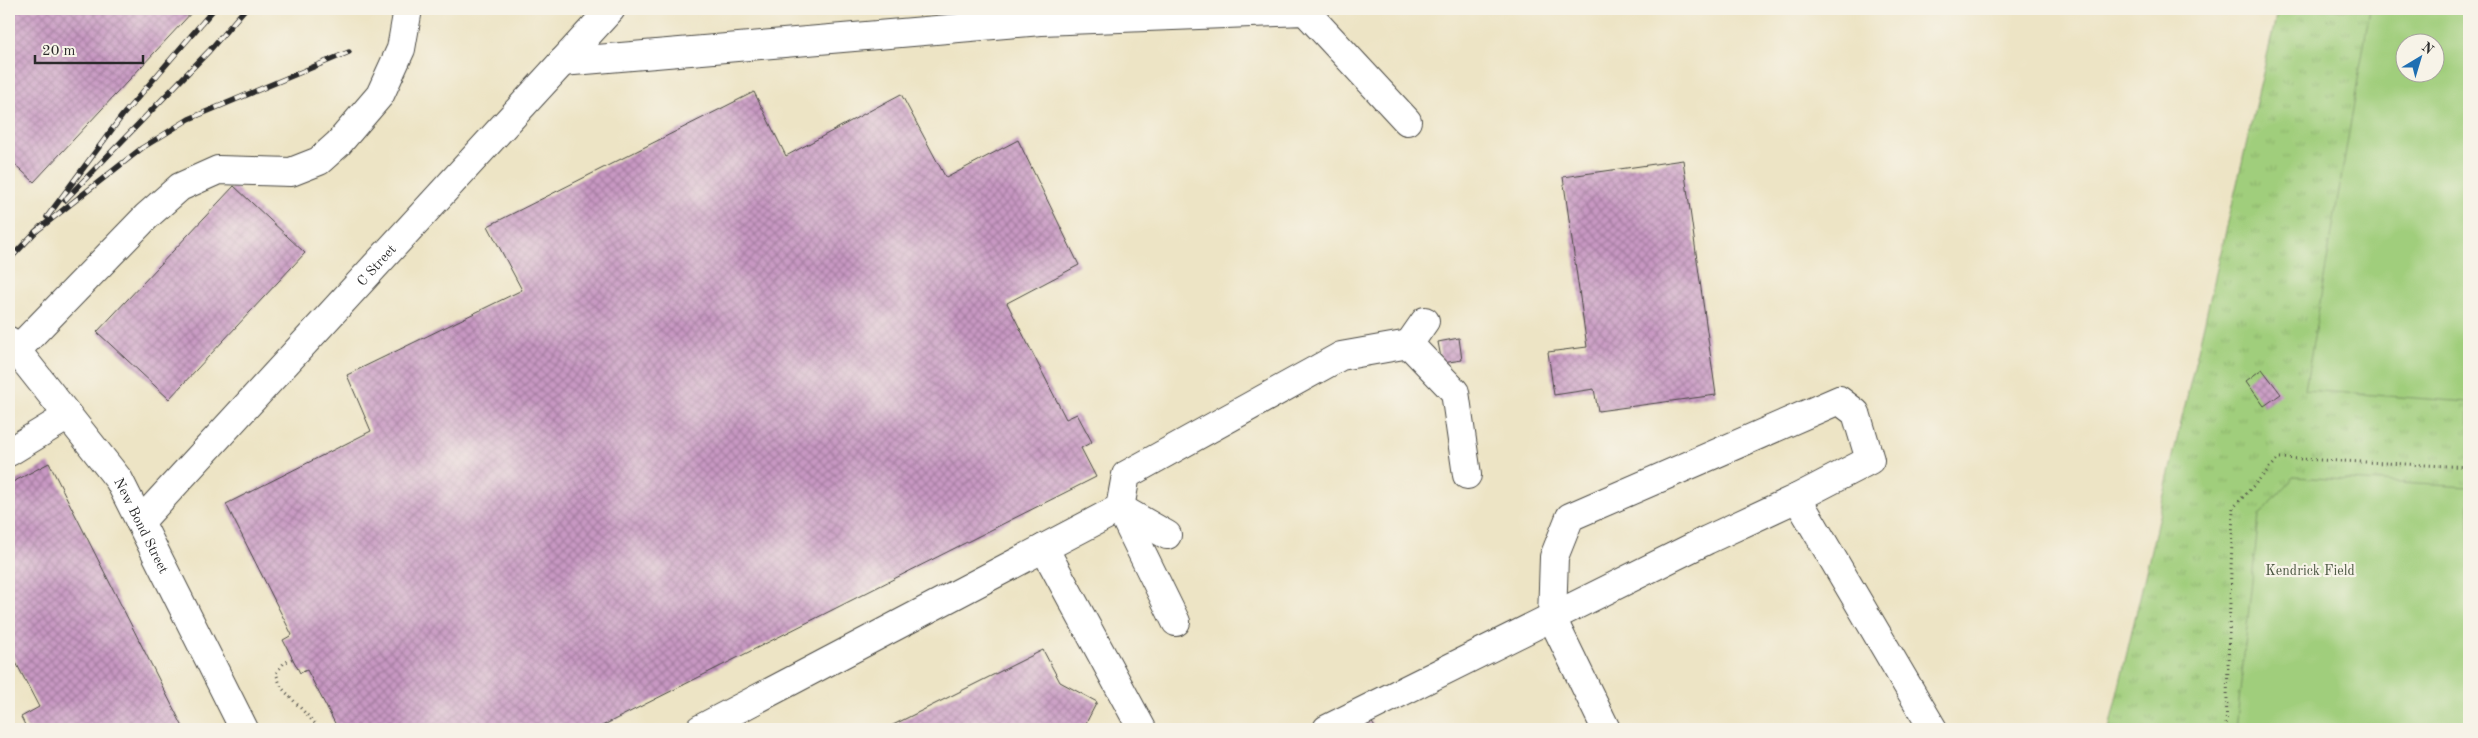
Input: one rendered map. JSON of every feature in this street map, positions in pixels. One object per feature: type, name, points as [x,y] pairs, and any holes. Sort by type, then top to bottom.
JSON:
[{"type":"street","points":[[12,346],[180,187],[218,170],[291,172],[304,168],[325,156],[362,118],[380,95],[400,49],[408,9]]},
{"type":"street","name":"C Street","points":[[140,522],[611,9]]},
{"type":"street","points":[[562,62],[1040,21],[1305,11],[1407,121]]},
{"type":"street","points":[[1176,622],[1120,508],[1126,475],[1341,356],[1409,344],[1424,321]]},
{"type":"street","points":[[1409,344],[1455,392],[1467,475]]},
{"type":"street","name":"New Bond Street","points":[[12,346],[119,480],[244,729]]},
{"type":"street","points":[[1327,729],[1552,618],[1707,540],[1797,498],[1870,460],[1856,413],[1839,400],[1570,517],[1554,557],[1552,618],[1606,729]]},
{"type":"street","points":[[9,452],[68,416]]},
{"type":"street","points":[[1797,498],[1933,729]]},
{"type":"street","points":[[1120,508],[1167,534]]},
{"type":"street","points":[[700,729],[1120,508]]},
{"type":"street","points":[[1044,548],[1142,729]]},
{"type":"path","points":[[2226,729],[2233,508],[2246,493],[2279,458],[2469,467]]},
{"type":"path","points":[[292,659],[284,664],[276,673],[281,687],[320,729]]},
{"type":"green space","name":"Kendrick Field","points":[[2278,9],[2469,9],[2469,729],[2109,729]]},
{"type":"green space","points":[[2370,9],[2469,9],[2469,402],[2305,390]]},
{"type":"green space","points":[[2294,477],[2469,487],[2469,729],[2236,729],[2259,516]]},
{"type":"building","points":[[9,9],[195,9],[34,182],[9,159]]},
{"type":"building","points":[[754,92],[786,156],[901,94],[946,178],[1018,140],[1079,265],[1007,303],[1066,419],[1077,414],[1092,442],[1081,448],[1096,477],[596,729],[522,729],[519,724],[508,729],[338,729],[307,670],[300,673],[283,640],[292,635],[226,504],[371,431],[347,375],[522,290],[488,226]]},
{"type":"building","points":[[1683,160],[1716,395],[1598,411],[1594,389],[1554,395],[1548,352],[1587,347],[1563,177]]},
{"type":"building","points":[[234,186],[305,253],[169,399],[97,332]]},
{"type":"building","points":[[1459,338],[1462,360],[1442,363],[1438,342]]},
{"type":"building","points":[[2262,369],[2281,394],[2264,406],[2246,381]]},
{"type":"building","points":[[49,463],[184,729],[27,729],[21,717],[39,707],[9,649],[9,484]]},
{"type":"building","points":[[1043,650],[1060,682],[1097,702],[1084,727],[1085,729],[885,729]]},
{"type":"building","points":[[1371,721],[1376,729],[1354,729]]},
{"type":"railway","points":[[47,217],[122,116],[214,9]]},
{"type":"railway","points":[[65,200],[209,51],[245,9]]},
{"type":"railway","points":[[35,232],[142,148],[189,119],[349,52]]},
{"type":"railway","points":[[9,260],[40,227]]}]
